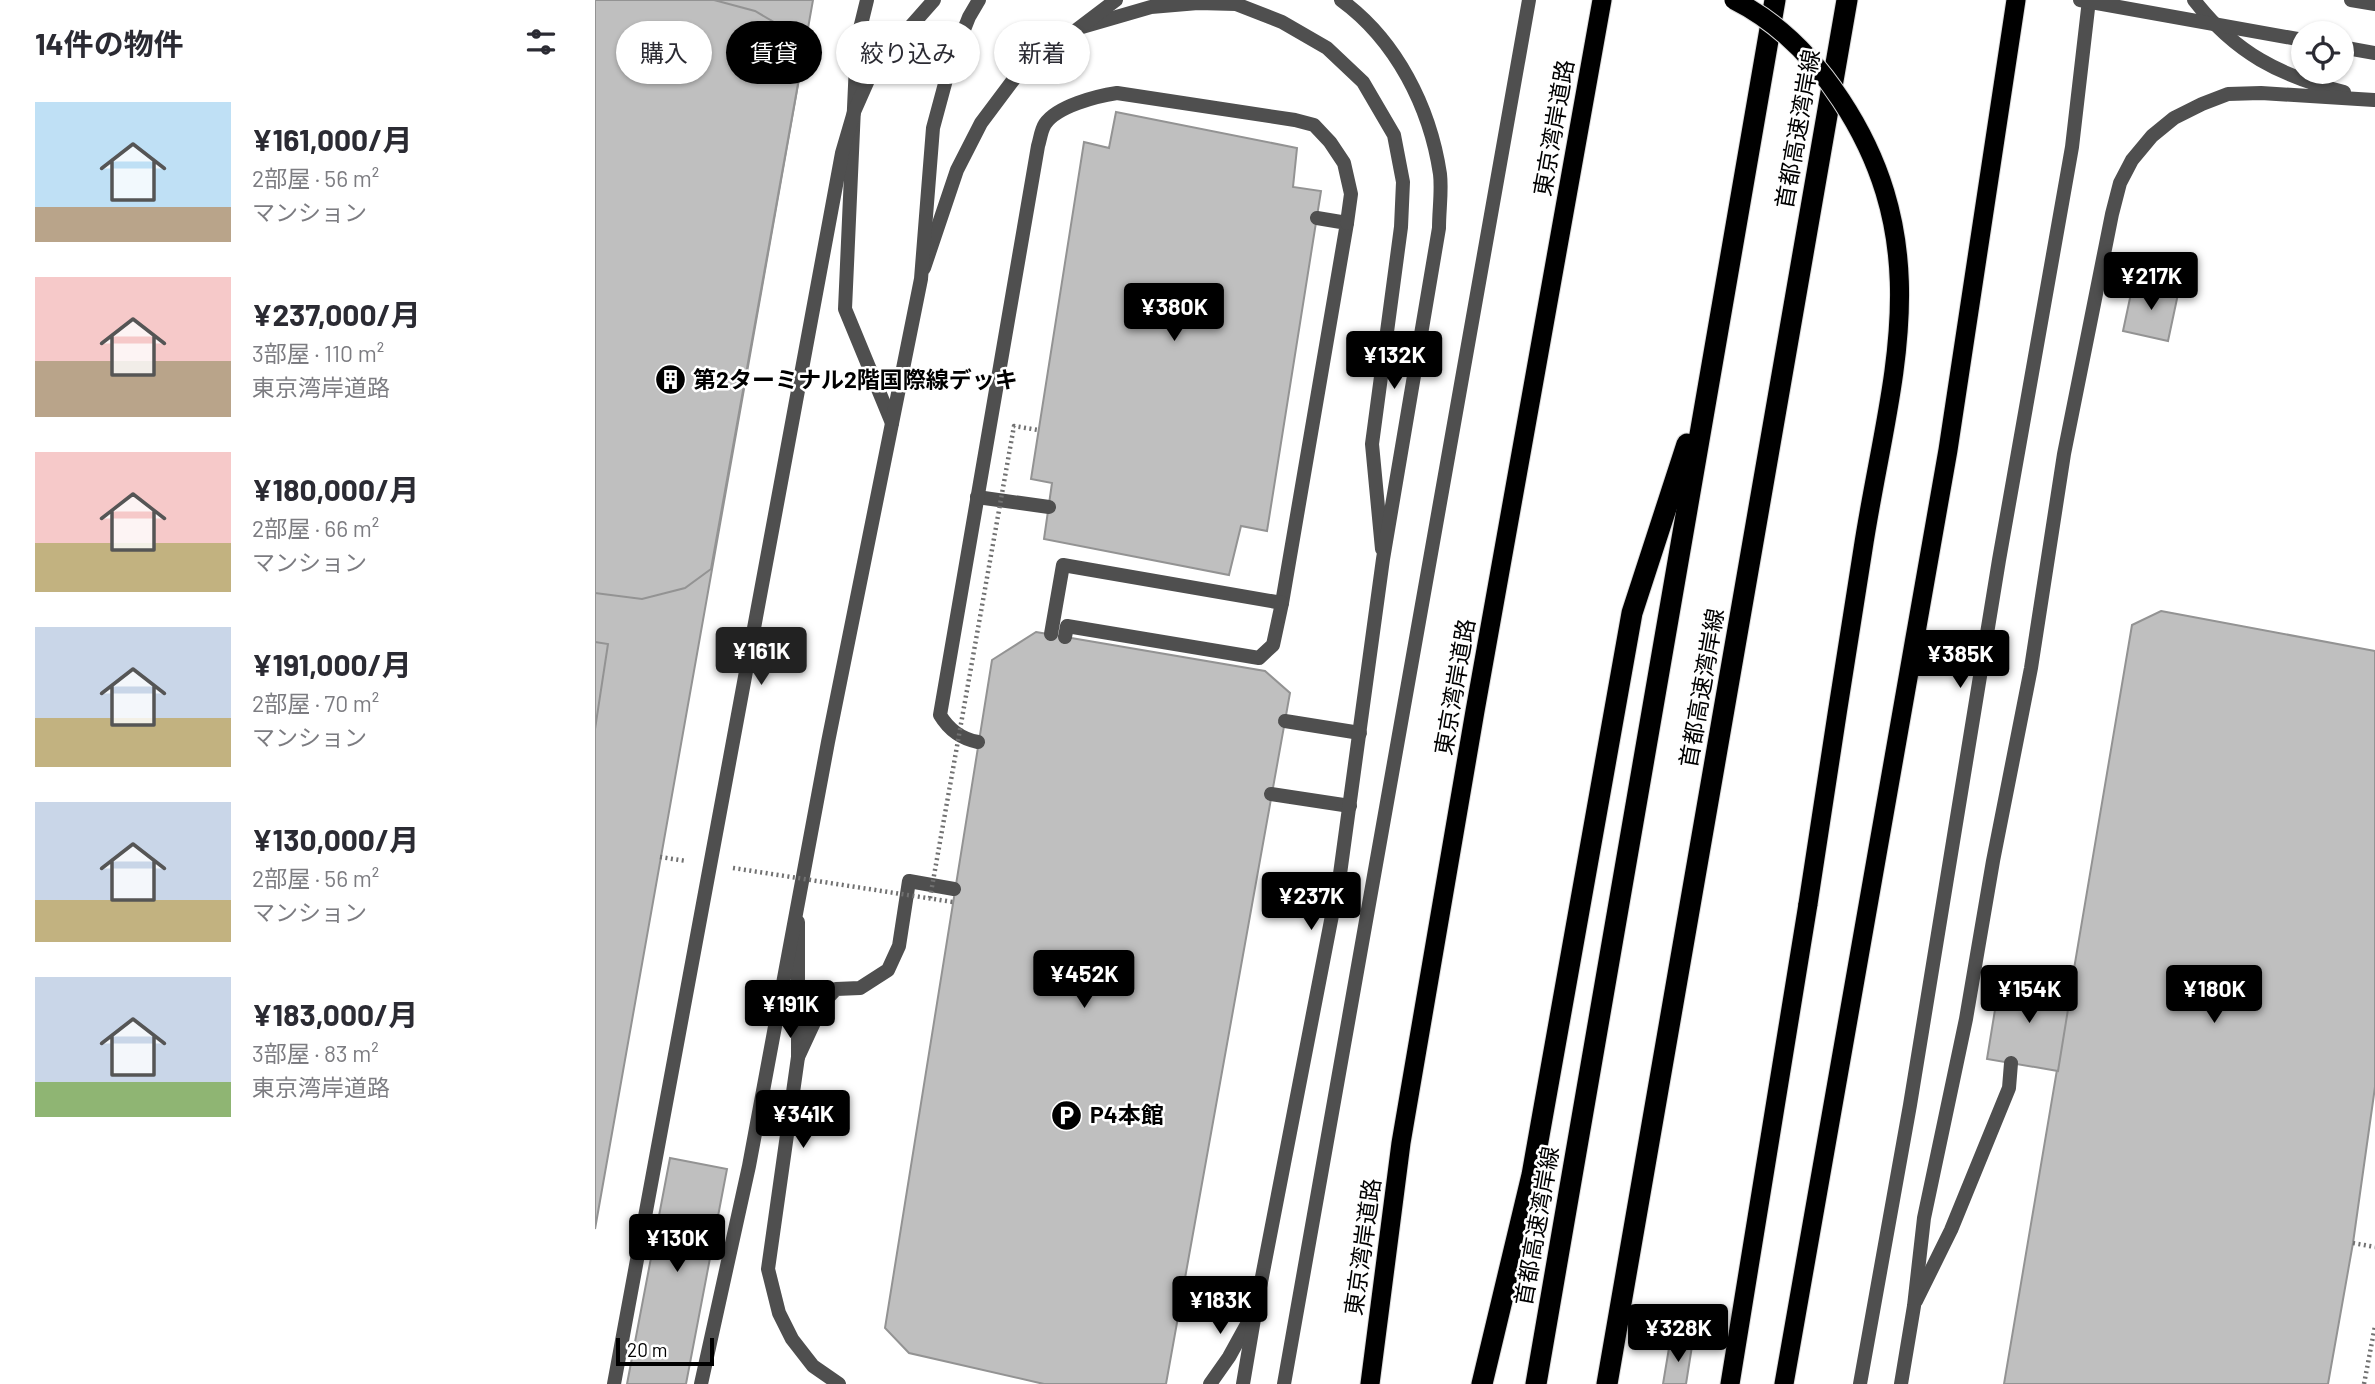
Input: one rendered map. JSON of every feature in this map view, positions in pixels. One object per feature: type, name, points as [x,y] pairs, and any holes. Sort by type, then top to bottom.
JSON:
[{"type":"highway","name":"東京湾岸道路","points":[[1370,1384],[1401,1143],[1475,710],[1602,0]]},
{"type":"highway","points":[[1730,1384],[1865,537],[1894,378],[1900,318],[1899,263],[1890,212],[1878,167],[1859,127],[1823,73],[1789,37],[1734,0]]},
{"type":"highway","name":"首都高速湾岸線","points":[[1536,1384],[1775,0]]},
{"type":"highway","name":"首都高速湾岸線","points":[[1607,1384],[1847,0]]},
{"type":"highway","points":[[1784,1384],[1945,464],[2016,0]]},
{"type":"highway","points":[[1482,1384],[1532,1175],[1632,613],[1713,367]]},
{"type":"street","points":[[867,0],[857,41],[845,309],[892,423]]},
{"type":"street","points":[[614,1384],[842,153],[854,112],[873,69],[934,0]]},
{"type":"street","points":[[701,1384],[749,1166],[828,742],[921,279],[933,128],[950,65],[979,0]]},
{"type":"street","points":[[1089,21],[1116,0]]},
{"type":"street","points":[[1243,1384],[1340,874],[1383,559],[1439,228],[1440,176],[1430,130],[1414,90],[1390,49],[1359,13],[1341,0]]},
{"type":"street","points":[[1284,1384],[1529,0]]},
{"type":"street","points":[[2080,0],[2291,38]]},
{"type":"street","points":[[1860,1384],[1910,1105],[1999,560],[2072,147],[2089,0]]},
{"type":"street","points":[[2194,0],[2209,19],[2257,60],[2296,78],[2374,100]]},
{"type":"street","points":[[2351,0],[2375,4]]},
{"type":"street","points":[[1090,24],[1151,7],[1198,3],[1235,4],[1282,23],[1327,48],[1363,82],[1394,135],[1403,182],[1401,227],[1372,444],[1383,559]]},
{"type":"street","points":[[2354,49],[2375,53]]},
{"type":"street","points":[[921,279],[957,170],[981,124],[1010,84]]},
{"type":"street","points":[[978,742],[967,740],[946,726],[940,715],[1038,146],[1045,124],[1065,109],[1091,97],[1117,93],[1314,125],[1345,163],[1351,194],[1282,603],[1273,645],[1259,658],[1067,626],[1058,636],[1063,565],[1282,603]]},
{"type":"street","points":[[1901,1384],[1914,1306],[1924,1218],[1966,1019],[1993,861],[2031,668],[2064,454],[2120,183],[2132,160],[2153,136],[2174,118],[2228,94],[2261,93],[2374,100]]},
{"type":"street","points":[[1317,218],[1347,223]]},
{"type":"street","points":[[977,497],[1049,507]]},
{"type":"street","points":[[1285,721],[1360,733]]},
{"type":"street","points":[[1271,794],[1350,806]]},
{"type":"street","points":[[798,1057],[823,1003],[837,989],[860,988],[888,970],[899,946],[909,881],[954,895]]},
{"type":"street","points":[[798,907],[798,1057],[768,1269],[779,1313],[792,1339],[813,1366],[839,1384]]},
{"type":"street","points":[[1914,1306],[1951,1230],[2009,1088],[2011,1063]]},
{"type":"street","points":[[1210,1384],[1229,1357],[1256,1308]]},
{"type":"path","points":[[930,898],[1014,426],[1038,430]]},
{"type":"path","points":[[660,857],[687,861]]},
{"type":"path","points":[[727,867],[930,898],[954,895]]},
{"type":"path","points":[[2353,1243],[2375,1247]]},
{"type":"path","points":[[2364,1384],[2375,1326]]},
{"type":"building","name":"第2ターミナル2階国際線デッキ","points":[[595,0],[813,0],[809,21],[726,21],[726,84],[798,84],[595,1229]]},
{"type":"building","name":"第2ターミナル2階国際線デッキ","points":[[595,0],[714,0],[755,11],[772,21],[726,21],[726,84],[798,84],[711,569],[685,588],[642,599],[595,593]]},
{"type":"building","points":[[1116,112],[1297,148],[1293,187],[1321,191],[1267,531],[1241,526],[1229,575],[1044,539],[1052,483],[1031,479],[1084,142],[1109,148]]},
{"type":"building","points":[[2133,284],[2178,294],[2168,341],[2123,331]]},
{"type":"building","points":[[2161,611],[2375,651],[2375,1087],[2353,1243],[2328,1384],[2004,1384],[2132,625]]},
{"type":"building","name":"P4本館","points":[[1036,632],[1265,671],[1290,693],[1166,1384],[1044,1384],[909,1353],[885,1328],[992,660]]},
{"type":"building","points":[[595,642],[608,644],[595,729]]},
{"type":"building","points":[[2000,979],[2071,991],[2058,1071],[1987,1059]]},
{"type":"building","points":[[670,1158],[727,1169],[686,1384],[627,1384]]},
{"type":"building","points":[[1670,1342],[1692,1346],[1686,1384],[1663,1384]]},
{"type":"place","name":"第2ターミナル2階国際線デッキ","points":[[670,380]]},
{"type":"place","name":"P4本館","points":[[1067,1115]]}]
